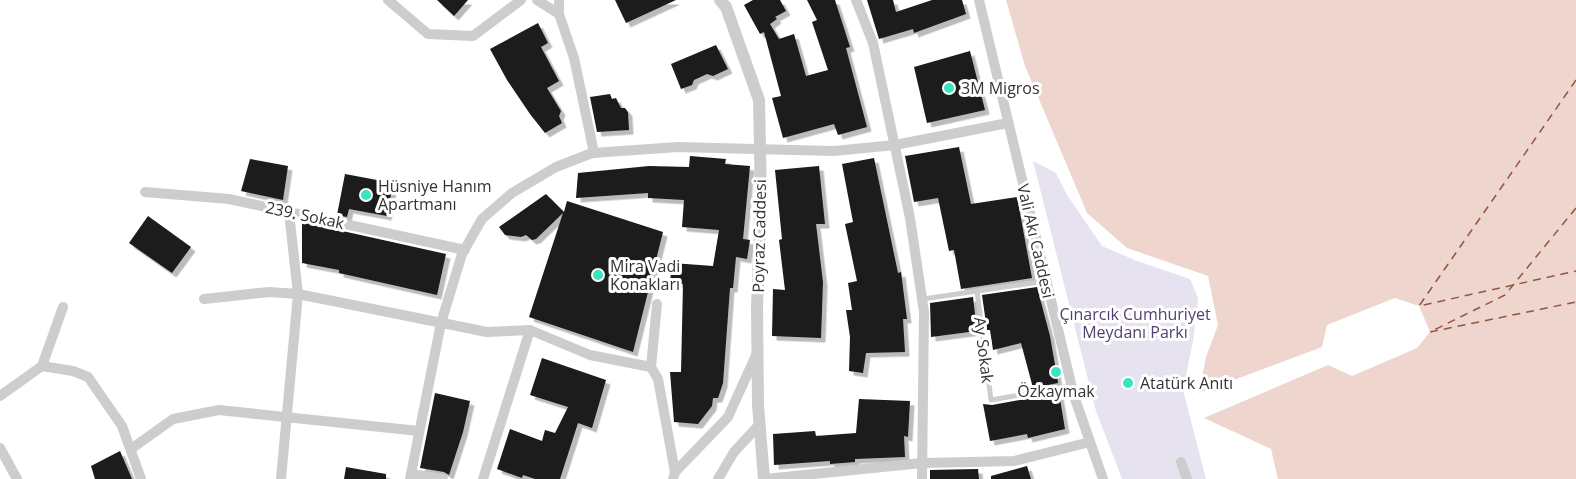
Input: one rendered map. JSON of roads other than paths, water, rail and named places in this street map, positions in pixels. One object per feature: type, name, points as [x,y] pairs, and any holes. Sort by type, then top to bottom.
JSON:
[{"type":"street","points":[[388,0],[428,34],[473,36],[521,0]]},
{"type":"street","points":[[537,0],[559,14]]},
{"type":"street","points":[[559,0],[559,14],[574,57],[594,153]]},
{"type":"street","name":"Poyraz Caddesi","points":[[720,0],[726,7],[759,100],[761,201],[758,352],[759,425],[764,479]]},
{"type":"street","points":[[856,0],[873,43],[910,218],[924,312],[922,479]]},
{"type":"street","name":"Vali Akı Caddesi","points":[[980,0],[1071,386],[1103,479]]},
{"type":"street","points":[[443,479],[411,477],[441,323],[465,250],[482,219],[512,193],[556,167],[594,153],[678,147],[834,151],[894,145],[1008,123]]},
{"type":"street","name":"239. Sokak","points":[[145,192],[229,199],[465,250]]},
{"type":"street","points":[[281,479],[298,294],[289,212]]},
{"type":"street","points":[[204,299],[269,291],[298,294],[487,332],[530,330],[590,355],[651,367]]},
{"type":"street","points":[[657,304],[651,367],[658,379],[674,475]]},
{"type":"street","points":[[0,396],[42,366],[63,307]]},
{"type":"street","points":[[483,479],[530,330]]},
{"type":"street","points":[[674,475],[728,417],[758,352]]},
{"type":"street","points":[[42,366],[73,371],[88,377],[122,426],[141,479]]},
{"type":"street","points":[[131,449],[173,419],[219,410],[419,431]]},
{"type":"street","points":[[718,479],[734,452],[759,425]]},
{"type":"street","points":[[764,479],[922,463],[1014,461],[1090,442]]},
{"type":"street","points":[[0,448],[17,479]]},
{"type":"street","points":[[1181,462],[1187,479]]},
{"type":"lane","points":[[922,299],[1046,280]]},
{"type":"lane","name":"Ay Sokak","points":[[977,291],[991,400],[1071,386]]},
{"type":"place","name":"3M Migros","points":[[949,88]]},
{"type":"place","name":"Hüsniye Hanım Apartmanı","points":[[366,195]]},
{"type":"place","name":"Mira Vadi Konakları","points":[[598,275]]},
{"type":"place","name":"Özkaymak","points":[[1056,372]]},
{"type":"place","name":"Atatürk Anıtı","points":[[1128,383]]},
{"type":"park label","name":"Çınarcık Cumhuriyet Meydanı Parkı","points":[[1135,323]]}]
